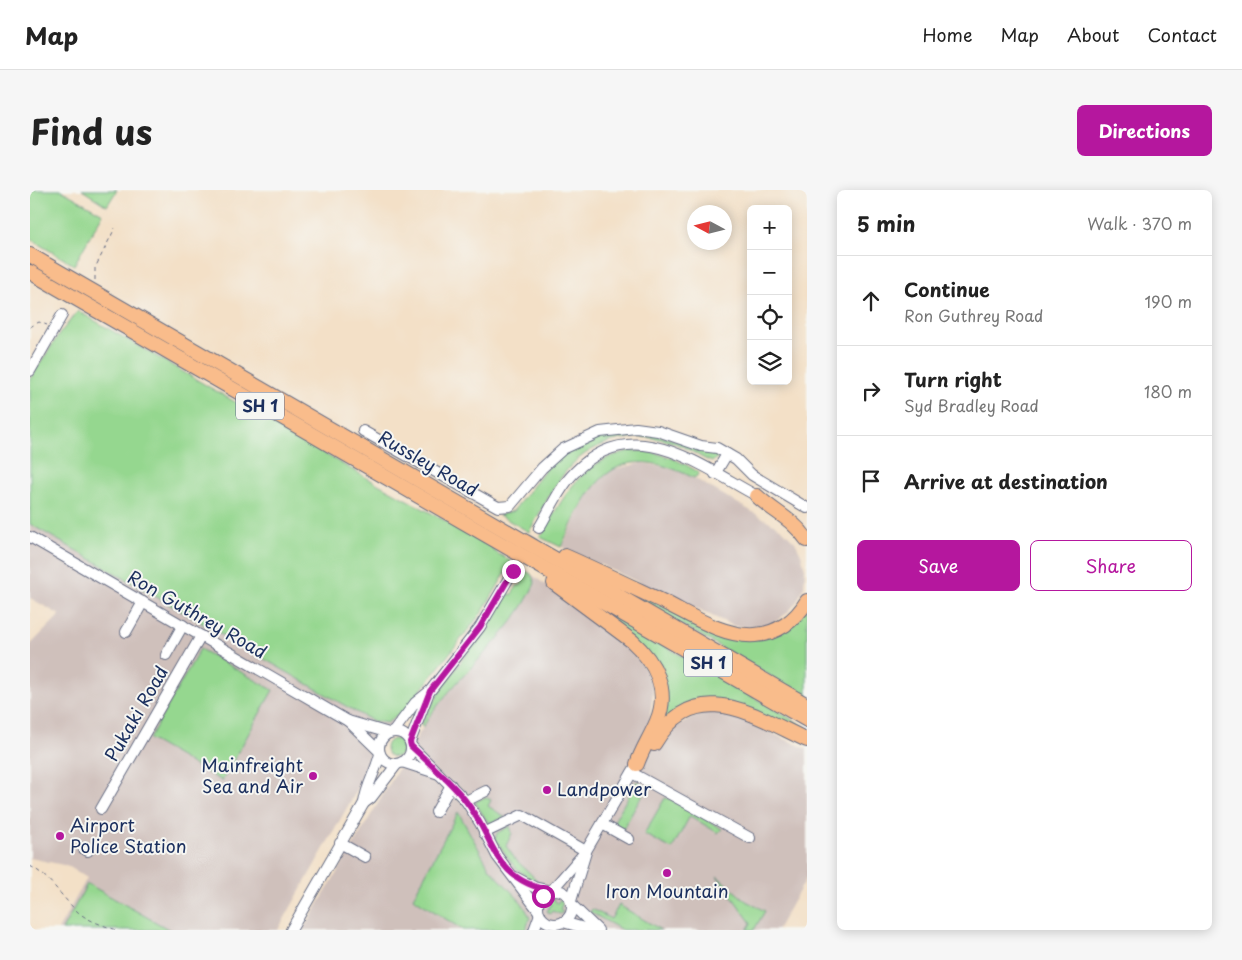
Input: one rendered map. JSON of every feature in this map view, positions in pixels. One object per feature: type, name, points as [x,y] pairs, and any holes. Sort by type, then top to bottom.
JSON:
[{"type":"highway","name":"Russley Road","points":[[32,256],[807,705]]},
{"type":"highway","name":"Russley Road","points":[[34,275],[807,720]]},
{"type":"highway","points":[[757,496],[771,499],[807,524]]},
{"type":"highway","points":[[757,496],[767,506],[790,519],[807,540]]},
{"type":"highway","points":[[480,532],[582,603],[632,641],[651,660],[660,683],[661,708],[635,768]]},
{"type":"highway","points":[[514,534],[551,549],[730,632],[756,635],[785,626],[807,601]]},
{"type":"highway","points":[[635,768],[672,720],[683,712],[706,705],[718,704],[739,709],[807,740]]},
{"type":"street","points":[[30,371],[62,315]]},
{"type":"street","points":[[363,431],[498,507],[505,508],[510,506],[551,458],[576,441],[600,432],[625,428],[650,429],[701,446],[717,448],[752,475],[807,508]]},
{"type":"street","points":[[539,528],[573,474],[591,458],[610,449],[639,444],[664,447],[681,454],[757,496]]},
{"type":"street","points":[[715,474],[727,454]]},
{"type":"street","name":"Ron Guthrey Road","points":[[30,537],[348,721],[380,753]]},
{"type":"street","points":[[364,803],[365,792],[375,771],[380,753],[382,738],[391,732],[415,703],[430,691],[480,627],[513,571]]},
{"type":"street","points":[[126,632],[143,602]]},
{"type":"street","points":[[166,655],[183,626]]},
{"type":"street","name":"Pukaki Road","points":[[101,809],[130,766],[202,636]]},
{"type":"street","points":[[290,930],[364,803],[371,798],[400,763],[409,756],[410,744],[430,691]]},
{"type":"street","name":"Ron Guthrey Road","points":[[348,721],[391,732]]},
{"type":"street","points":[[391,732],[403,734],[438,774],[466,801],[497,856],[548,922],[591,930]]},
{"type":"street","points":[[380,753],[385,760],[438,774]]},
{"type":"street","points":[[534,930],[540,900],[551,891],[586,851],[635,768],[750,838]]},
{"type":"street","points":[[436,812],[451,785]]},
{"type":"street","points":[[466,801],[486,791]]},
{"type":"street","points":[[484,833],[522,815],[586,851]]},
{"type":"street","points":[[602,824],[629,839]]},
{"type":"street","points":[[340,843],[365,857]]},
{"type":"street","points":[[558,925],[570,914],[571,903],[586,851]]},
{"type":"street","points":[[514,877],[534,887],[561,891],[598,930]]},
{"type":"path","points":[[95,284],[95,268],[114,228]]},
{"type":"path","points":[[30,327],[35,323],[43,322],[47,325],[50,336]]},
{"type":"path","points":[[30,866],[52,881],[61,895],[80,914],[118,930]]},
{"type":"shaded area","points":[[72,316],[491,552],[278,930],[58,930],[87,878],[68,866],[30,858],[30,645],[60,615],[30,598],[30,389]]},
{"type":"shaded area","points":[[641,463],[674,468],[694,478],[782,529],[795,542],[805,569],[804,586],[796,603],[787,613],[775,622],[756,627],[734,626],[562,547],[588,493],[599,479],[611,470]]},
{"type":"shaded area","points":[[531,574],[636,653],[650,677],[653,691],[649,724],[674,728],[701,713],[714,711],[727,713],[807,749],[807,877],[777,930],[303,930],[426,722],[451,687],[535,583]]},
{"type":"green space","points":[[30,190],[61,190],[103,214],[74,265],[30,239]]},
{"type":"green space","points":[[82,190],[117,190],[107,206]]},
{"type":"green space","points":[[78,311],[349,468],[493,547],[492,550],[512,562],[483,611],[401,715],[398,714],[387,723],[373,721],[30,524],[30,379],[60,333]]},
{"type":"green space","points":[[630,430],[650,433],[710,450],[718,453],[718,457],[712,462],[679,445],[659,439],[643,437],[613,441],[599,446],[573,463],[554,488],[529,532],[499,515],[513,511],[548,467],[574,446],[592,438]]},
{"type":"green space","points":[[629,451],[648,452],[674,459],[698,472],[698,475],[694,478],[667,467],[644,462],[625,465],[609,472],[596,485],[572,523],[561,547],[540,537],[566,495],[585,473],[612,456]]},
{"type":"green space","points":[[524,570],[531,574],[535,583],[525,603],[512,622],[450,690],[423,727],[420,725],[430,708],[508,593],[511,595],[518,585],[520,586],[523,581],[520,579]]},
{"type":"green space","points":[[643,597],[746,639],[807,610],[807,697],[641,601]]},
{"type":"green space","points":[[609,614],[807,728],[807,737],[728,702],[662,726],[666,692],[606,617]]},
{"type":"green space","points":[[200,649],[273,690],[222,781],[149,739]]},
{"type":"green space","points":[[395,739],[401,742],[404,748],[401,754],[395,757],[389,754],[386,748],[389,742]]},
{"type":"green space","points":[[637,781],[647,787],[623,829],[613,823]]},
{"type":"green space","points":[[485,797],[491,800],[488,806],[505,817],[491,823],[487,821],[475,802]]},
{"type":"green space","points":[[665,798],[670,799],[722,829],[718,833],[690,816],[672,849],[644,834]]},
{"type":"green space","points":[[458,812],[490,869],[522,903],[530,917],[526,930],[463,930],[413,898]]},
{"type":"green space","points":[[510,826],[512,833],[506,846],[516,860],[536,879],[534,883],[514,866],[495,839],[497,833]]},
{"type":"green space","points":[[717,876],[746,901],[765,911],[754,930],[747,930],[751,923]]},
{"type":"green space","points":[[88,884],[170,930],[62,930]]},
{"type":"green space","points":[[551,898],[558,903],[560,899],[563,902],[560,910],[563,912],[560,914],[552,911],[550,914],[547,911],[551,904],[548,902]]},
{"type":"green space","points":[[619,905],[661,930],[622,930],[590,912],[592,909],[611,919]]},
{"type":"tunnel","points":[[513,571],[539,528]]},
{"type":"place","name":"Mainfreight Sea and Air","points":[[313,776]]},
{"type":"place","name":"Landpower","points":[[547,790]]},
{"type":"place","name":"Airport Police Station","points":[[60,836]]},
{"type":"place","name":"Iron Mountain","points":[[667,873]]},
{"type":"route","points":[[513,571],[480,627],[430,691],[410,742],[411,746],[466,801],[480,823],[490,845],[514,877],[534,887],[551,891],[543,896]]}]
